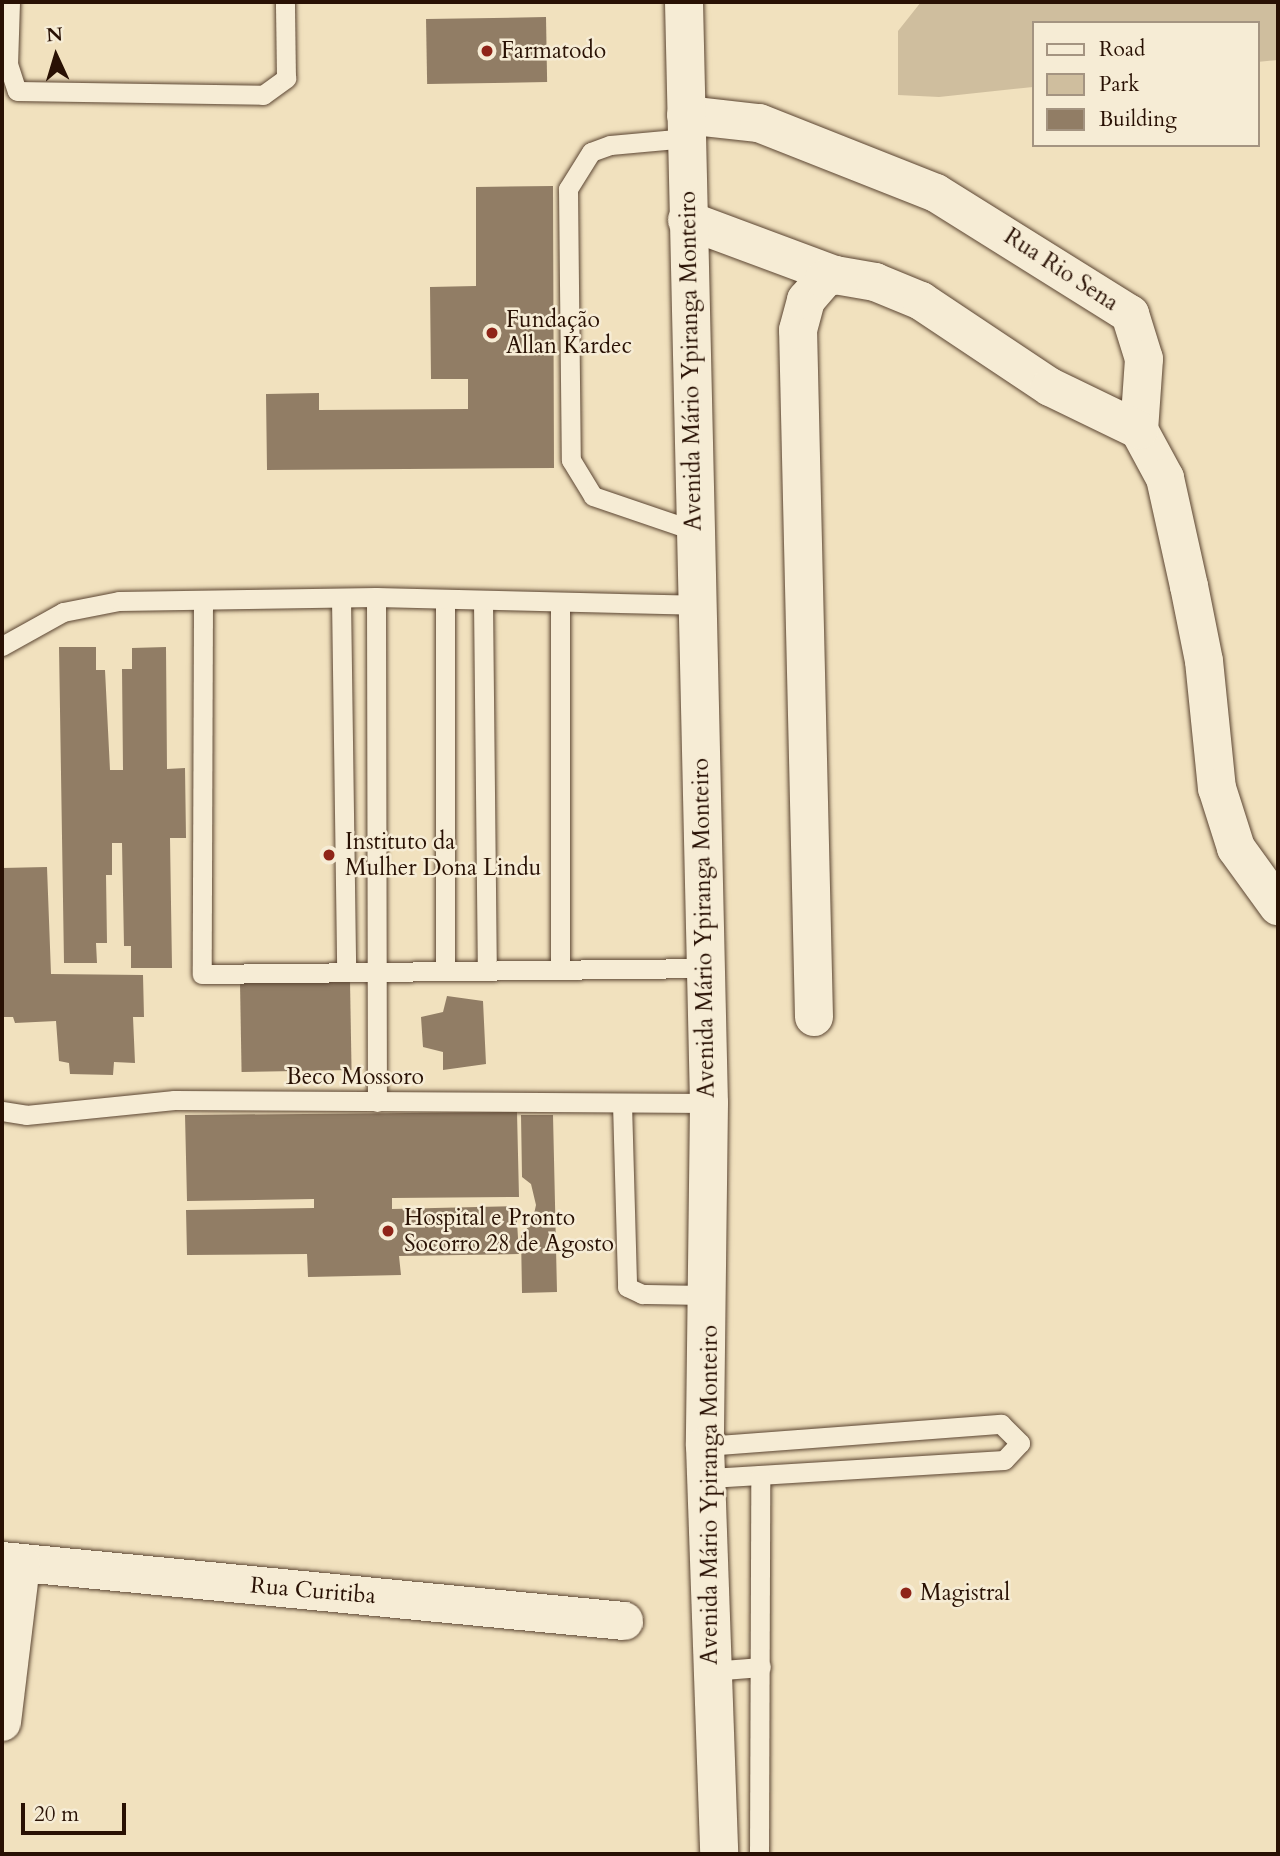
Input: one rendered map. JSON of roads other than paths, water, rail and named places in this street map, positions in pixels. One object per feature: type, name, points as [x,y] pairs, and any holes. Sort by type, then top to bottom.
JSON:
[{"type":"street","name":"Avenida Mário Ypiranga Monteiro","points":[[684,2],[709,1103],[706,1462],[719,1854]]},
{"type":"street","name":"Rua Rio Sena","points":[[687,127],[759,123],[936,193],[1101,292],[1130,314],[1141,348],[1139,430],[1165,478],[1189,586],[1205,662],[1217,788],[1236,848],[1278,906]]},
{"type":"street","points":[[687,220],[835,275],[851,274],[921,301],[1050,387],[1139,430]]},
{"type":"street","points":[[814,1017],[798,330],[814,288],[835,275]]},
{"type":"street","points":[[2,1722],[12,1563]]},
{"type":"street","name":"Rua Curitiba","points":[[12,1563],[624,1621]]},
{"type":"lane","points":[[10,2],[8,64],[17,91],[99,95],[263,95],[275,90],[289,63],[285,2]]},
{"type":"lane","points":[[687,127],[590,152],[568,189],[571,460],[593,496],[695,531]]},
{"type":"lane","points":[[2,646],[63,612],[119,601],[203,602],[376,597],[696,605]]},
{"type":"lane","points":[[376,597],[379,972],[377,1102]]},
{"type":"lane","points":[[341,598],[346,972]]},
{"type":"lane","points":[[445,600],[445,971]]},
{"type":"lane","points":[[483,601],[487,970]]},
{"type":"lane","points":[[203,602],[202,974],[706,968]]},
{"type":"lane","points":[[560,603],[560,969]]},
{"type":"lane","name":"Beco Mossoro","points":[[2,1111],[26,1115],[174,1100],[709,1103]]},
{"type":"lane","points":[[622,1103],[627,1287],[642,1294],[709,1295]]},
{"type":"lane","points":[[1001,1424],[1020,1443],[1004,1460],[760,1475],[706,1462],[1001,1424]]},
{"type":"lane","points":[[759,1854],[760,1475]]},
{"type":"lane","points":[[711,1671],[761,1667]]},
{"type":"place","name":"Farmatodo","points":[[487,51]]},
{"type":"place","name":"Fundação Allan Kardec","points":[[492,333]]},
{"type":"place","name":"Instituto da Mulher Dona Lindu","points":[[329,855]]},
{"type":"place","name":"Hospital e Pronto Socorro 28 de Agosto","points":[[388,1231]]},
{"type":"place","name":"Magistral","points":[[906,1593]]}]
